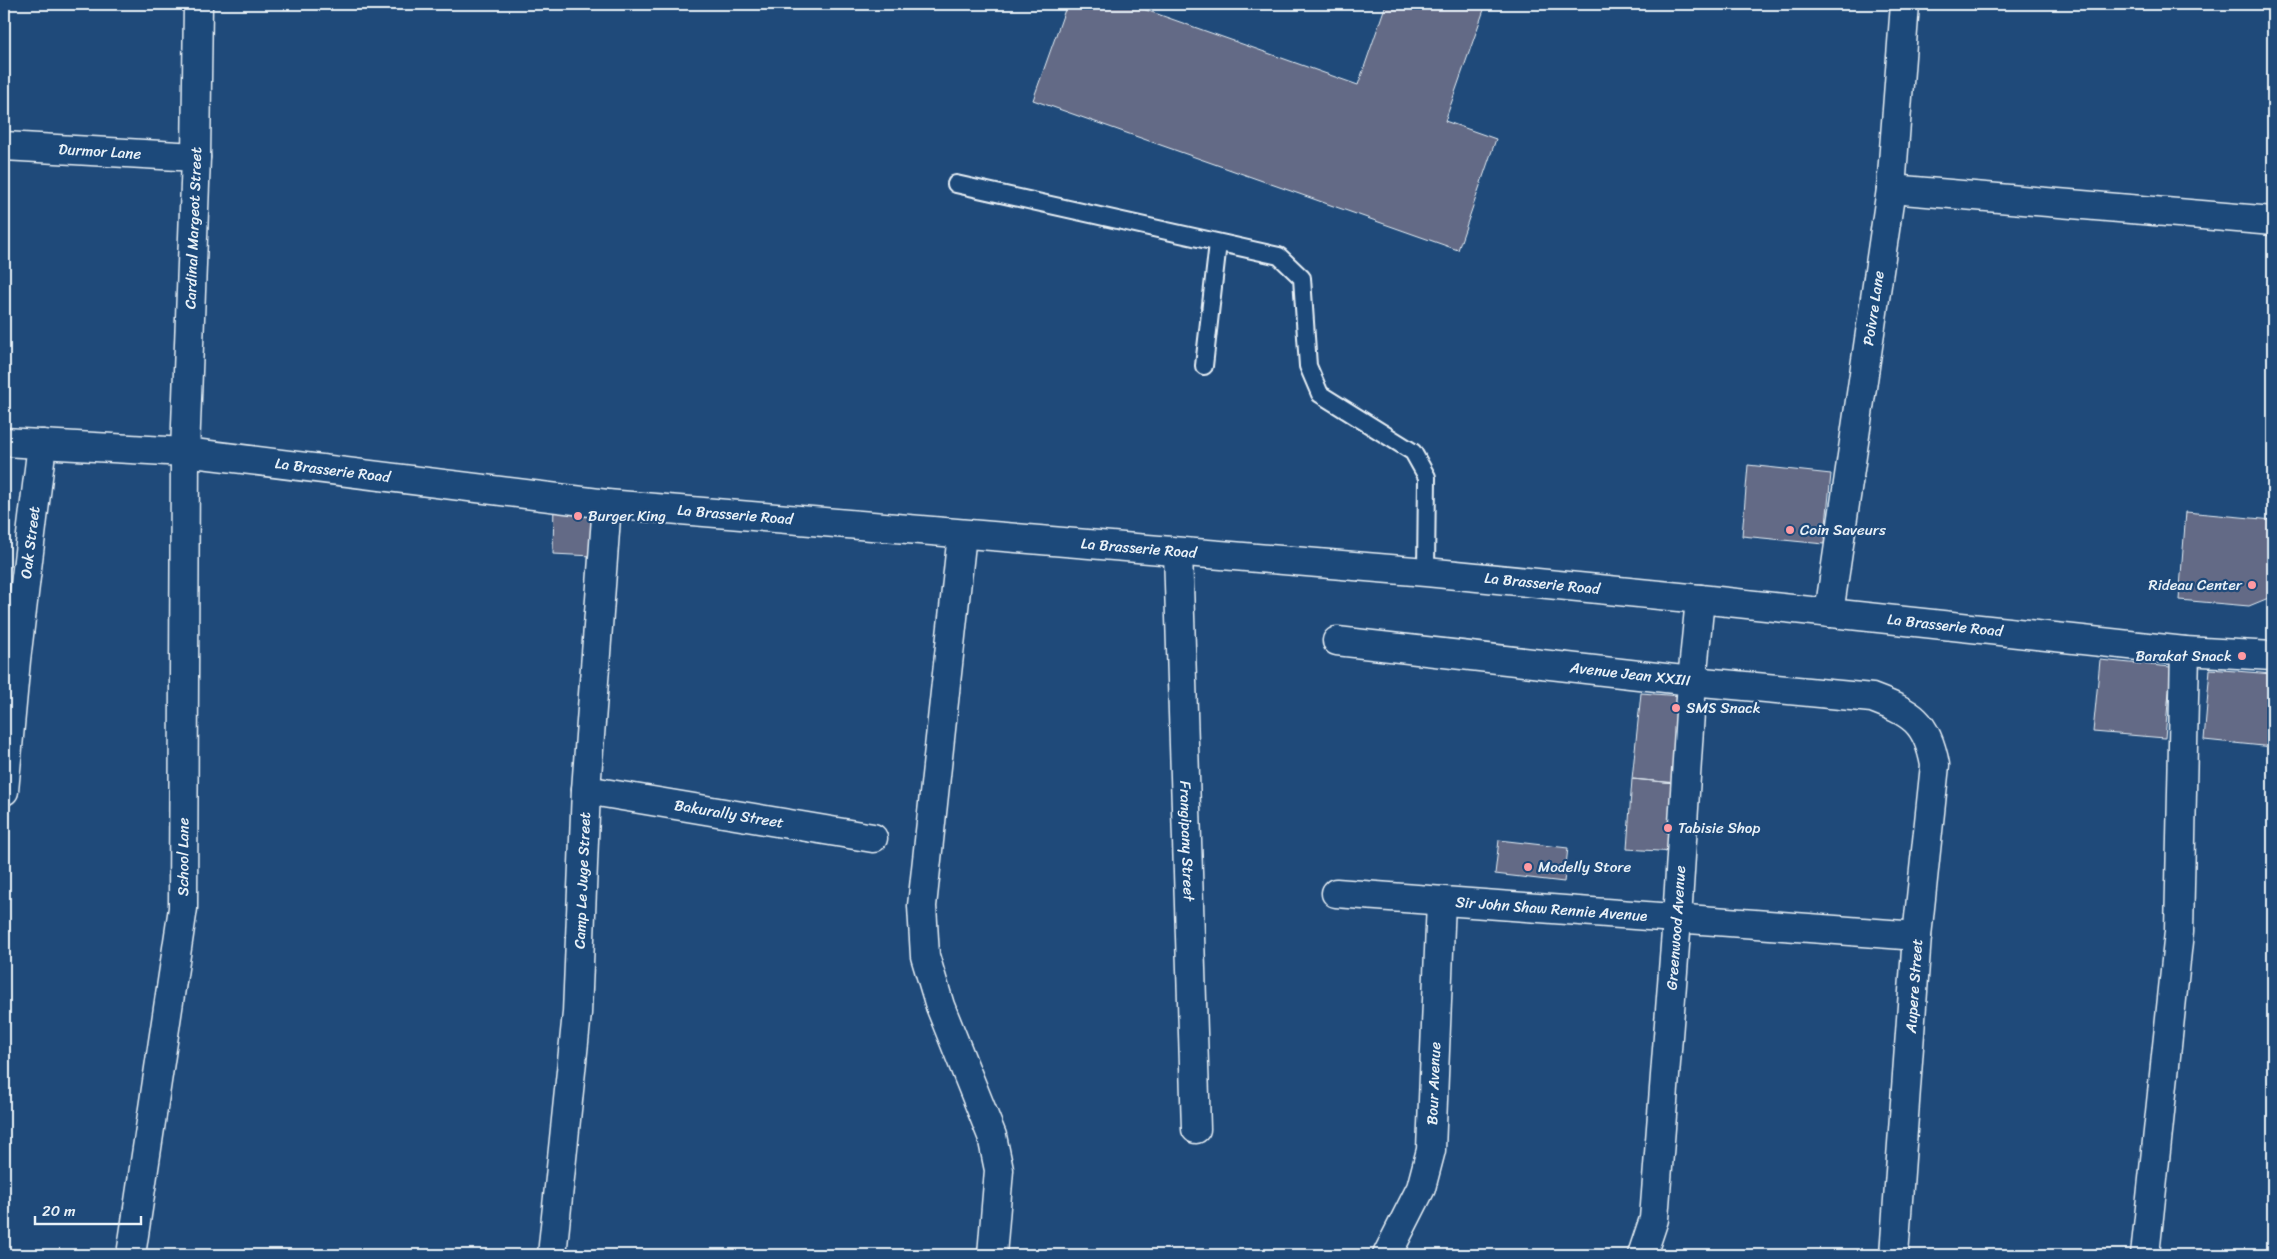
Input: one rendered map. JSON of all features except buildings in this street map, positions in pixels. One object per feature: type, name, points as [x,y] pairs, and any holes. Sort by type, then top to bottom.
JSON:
[{"type":"street","name":"Cardinal Margeot Street","points":[[185,452],[196,157],[198,4]]},
{"type":"street","name":"Poivre Lane","points":[[1829,613],[1891,189],[1905,4]]},
{"type":"street","name":"Durmor Lane","points":[[4,146],[196,157]]},
{"type":"street","points":[[1891,189],[2273,221]]},
{"type":"street","name":"La Brasserie Road","points":[[4,442],[185,452],[607,504],[1426,572],[2185,650],[2273,656]]},
{"type":"street","name":"Oak Street","points":[[4,791],[10,660],[42,444]]},
{"type":"street","name":"School Lane","points":[[131,1255],[183,908],[185,452]]},
{"type":"street","name":"Camp Le Juge Street","points":[[552,1255],[577,1013],[586,790],[607,504]]},
{"type":"street","points":[[962,534],[922,906],[925,956],[940,1006],[992,1136],[999,1170],[992,1255]]},
{"type":"street","name":"Frangipany Street","points":[[1178,552],[1196,1129]]},
{"type":"street","name":"Greenwood Avenue","points":[[1642,1255],[1654,1219],[1677,918],[1692,681],[1700,599]]},
{"type":"street","name":"Avenue Jean XXIII","points":[[1337,641],[1692,681],[1872,698],[1896,707],[1918,722]]},
{"type":"street","points":[[2146,1255],[2179,932],[2185,650]]},
{"type":"street","name":"Aupere Street","points":[[1894,1255],[1917,936],[1935,765],[1931,742],[1918,722]]},
{"type":"street","name":"Bakurally Street","points":[[586,790],[873,838]]},
{"type":"street","name":"Sir John Shaw Rennie Avenue","points":[[1336,893],[1917,936]]},
{"type":"street","name":"Bour Avenue","points":[[1387,1255],[1421,1188],[1431,1150],[1441,902]]},
{"type":"lane","points":[[956,184],[1279,256],[1302,278],[1308,366],[1320,394],[1412,452],[1427,477],[1426,572]]},
{"type":"lane","points":[[1204,366],[1218,243]]},
{"type":"place","name":"Burger King","points":[[578,516]]},
{"type":"place","name":"Coin Saveurs","points":[[1790,530]]},
{"type":"place","name":"Rideau Center","points":[[2252,585]]},
{"type":"place","name":"Barakat Snack","points":[[2242,656]]},
{"type":"place","name":"SMS Snack","points":[[1676,708]]},
{"type":"place","name":"Tabisie Shop","points":[[1668,828]]},
{"type":"place","name":"Modelly Store","points":[[1528,867]]}]
